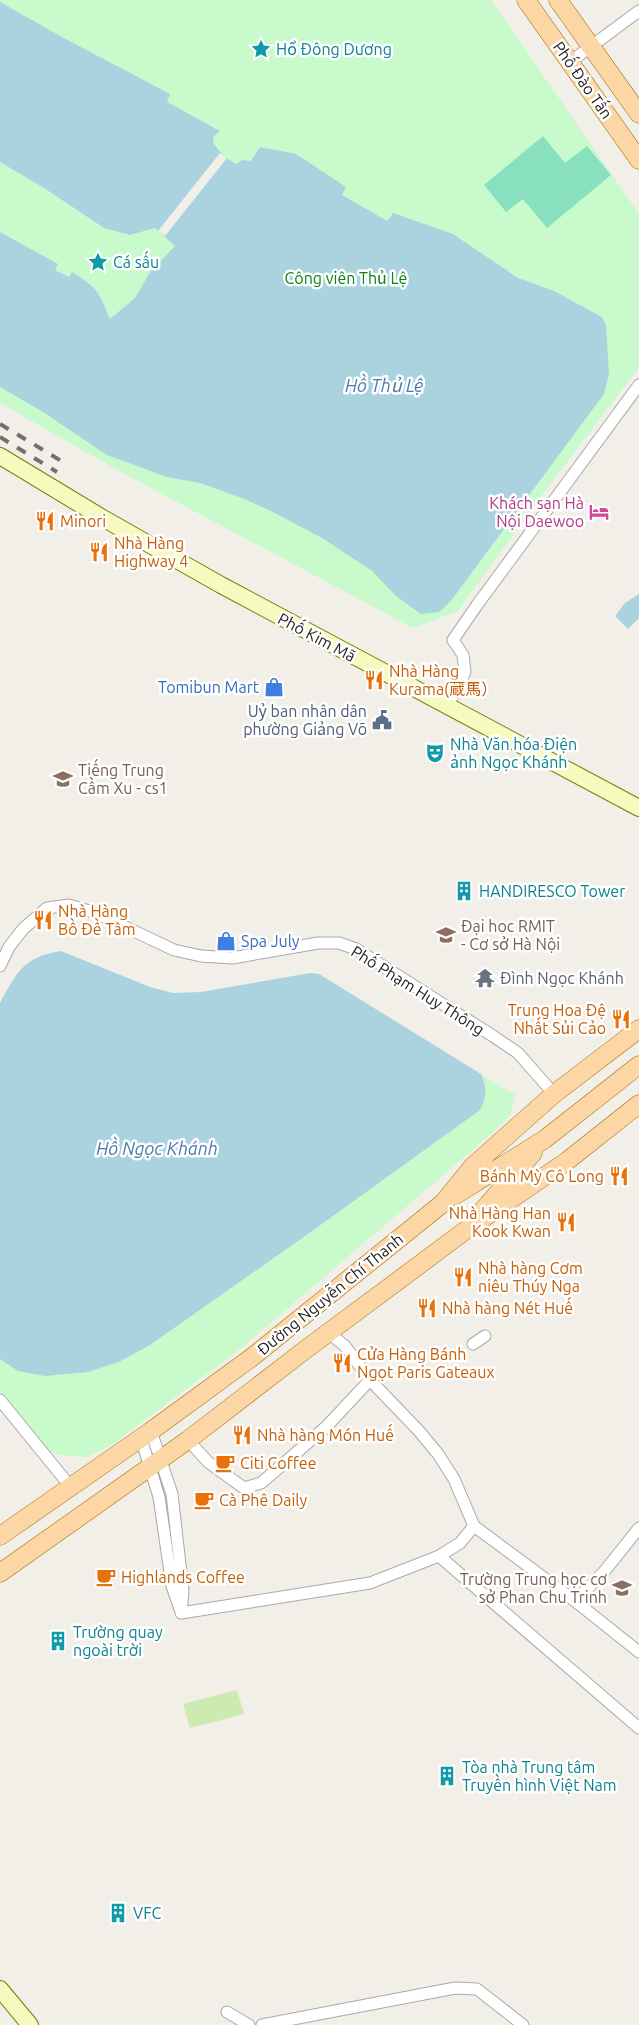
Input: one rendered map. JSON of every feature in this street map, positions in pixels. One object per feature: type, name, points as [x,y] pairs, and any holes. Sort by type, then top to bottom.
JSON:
[{"type":"main road","name":"Phố Đào Tấn","points":[[526,0],[639,160]]},
{"type":"main road","name":"Phố Đào Tấn","points":[[558,0],[639,114]]},
{"type":"main road","name":"Phố Kim Mã","points":[[0,456],[101,518],[447,707],[639,808]]},
{"type":"main road","name":"Đường Nguyễn Chí Thanh","points":[[0,1536],[251,1358],[443,1203],[473,1166],[554,1094],[639,1029]]},
{"type":"main road","points":[[443,1203],[545,1139],[639,1065]]},
{"type":"main road","name":"Đường Nguyễn Chí Thanh","points":[[0,1573],[188,1440],[328,1332],[466,1230],[567,1161],[639,1104]]},
{"type":"main road","points":[[466,1230],[545,1139]]},
{"type":"main road","points":[[0,1989],[30,2025]]},
{"type":"street","points":[[570,62],[639,11]]},
{"type":"street","points":[[447,707],[465,672],[463,655],[453,640],[639,385]]},
{"type":"street","name":"Phố Phạm Huy Thông","points":[[0,966],[13,941],[47,908],[70,905],[96,913],[174,950],[201,956],[232,958],[267,951],[339,943],[356,949],[493,1036],[518,1054],[554,1094]]},
{"type":"street","points":[[328,1332],[345,1346],[370,1380],[419,1431],[448,1468],[474,1526],[639,1652]]},
{"type":"street","points":[[473,1344],[485,1336]]},
{"type":"street","points":[[188,1440],[208,1462],[244,1488],[261,1483],[326,1428],[370,1380]]},
{"type":"street","points":[[0,1400],[70,1486]]},
{"type":"street","points":[[146,1434],[155,1463],[172,1586],[181,1612],[370,1583],[439,1556],[460,1543],[474,1526]]},
{"type":"street","points":[[575,1602],[603,1573],[639,1528]]},
{"type":"street","points":[[439,1556],[639,1728]]},
{"type":"street","points":[[262,2025],[455,1988],[477,1990],[523,2025]]},
{"type":"street","points":[[226,2012],[249,2025]]},
{"type":"green space","name":"Hồ Thủ Lệ","points":[[0,0],[491,0],[639,214],[639,367],[542,495],[458,611],[413,628],[119,471],[0,403]]},
{"type":"green space","points":[[543,136],[565,163],[587,146],[611,175],[547,228],[523,199],[506,212],[484,185]]},
{"type":"green space","points":[[481,1074],[515,1095],[511,1114],[497,1129],[240,1349],[112,1445],[86,1457],[61,1455],[37,1448],[0,1409],[0,1359],[18,1371],[88,1372],[119,1362],[150,1345],[308,1234],[486,1087]]},
{"type":"green space","points":[[237,1690],[244,1714],[190,1728],[183,1704]]},
{"type":"water","name":"Hồ Thủ Lệ","points":[[0,2],[170,94],[167,102],[220,131],[214,136],[213,143],[229,160],[237,164],[242,160],[251,161],[260,147],[296,154],[346,187],[342,195],[387,221],[393,213],[453,234],[518,278],[554,291],[602,317],[606,325],[609,374],[604,394],[450,602],[439,612],[421,614],[396,596],[372,571],[322,538],[271,511],[200,483],[167,477],[107,455],[43,412],[0,387],[0,232],[58,264],[55,270],[69,277],[72,272],[87,282],[97,291],[110,319],[135,298],[150,272],[175,246],[155,228],[130,235],[104,228],[44,188],[0,162]]},
{"type":"water","points":[[639,594],[639,618],[628,629],[615,616],[625,603]]},
{"type":"water","name":"Hồ Ngọc Khánh","points":[[61,951],[150,987],[173,993],[201,992],[310,973],[319,974],[481,1074],[485,1088],[484,1100],[480,1110],[150,1345],[119,1362],[88,1372],[45,1376],[18,1371],[0,1359],[0,1003],[11,983],[29,962],[38,957]]},
{"type":"pier","points":[[220,153],[227,158],[165,236],[158,231]]},
{"type":"railway","points":[[0,424],[63,462]]},
{"type":"railway","points":[[0,437],[57,472]]},
{"type":"place","name":"Hổ Đông Dương","points":[[261,49]]},
{"type":"place","name":"Cá sấu","points":[[98,262]]},
{"type":"place","name":"Khách sạn Hà Nội Daewoo","points":[[599,512]]},
{"type":"place","name":"Minori","points":[[45,521]]},
{"type":"place","name":"Nhà Hàng Highway 4","points":[[99,552]]},
{"type":"place","name":"Nhà Hàng Kurama(蔵馬）","points":[[374,680]]},
{"type":"place","name":"Tomibun Mart","points":[[274,687]]},
{"type":"place","name":"Uỷ ban nhân dân phường Giảng Võ","points":[[382,720]]},
{"type":"place","name":"Nhà Văn hóa Điện ảnh Ngọc Khánh","points":[[435,753]]},
{"type":"place","name":"Tiếng Trung Cầm Xu - cs1","points":[[63,779]]},
{"type":"place","name":"HANDIRESCO Tower","points":[[464,891]]},
{"type":"place","name":"Nhà Hàng Bồ Đề Tâm","points":[[43,920]]},
{"type":"place","name":"Đại học RMIT - Cơ sở Hà Nội","points":[[446,935]]},
{"type":"place","name":"Spa July","points":[[226,941]]},
{"type":"place","name":"Đình Ngọc Khánh","points":[[485,978]]},
{"type":"place","name":"Trung Hoa Đệ Nhất Sủi Cảo","points":[[621,1019]]},
{"type":"place","name":"Bánh Mỳ Cô Long","points":[[619,1176]]},
{"type":"place","name":"Nhà Hàng Han Kook Kwan","points":[[566,1222]]},
{"type":"place","name":"Nhà hàng Cơm niêu Thúy Nga","points":[[463,1277]]},
{"type":"place","name":"Nhà hàng Nét Huế","points":[[427,1308]]},
{"type":"place","name":"Cửa Hàng Bánh Ngọt Paris Gateaux","points":[[342,1363]]},
{"type":"place","name":"Nhà hàng Món Huế","points":[[242,1435]]},
{"type":"place","name":"Citi Coffee","points":[[225,1463]]},
{"type":"place","name":"Cà Phê Daily","points":[[204,1500]]},
{"type":"place","name":"Highlands Coffee","points":[[106,1577]]},
{"type":"place","name":"Trường Trung học cơ sở Phan Chu Trinh","points":[[622,1588]]},
{"type":"place","name":"Trường quay ngoài trời","points":[[58,1641]]},
{"type":"place","name":"Tòa nhà Trung tâm Truyền hình Việt Nam","points":[[447,1776]]},
{"type":"place","name":"VFC","points":[[118,1913]]},
{"type":"park label","name":"Công viên Thủ Lệ","points":[[346,278]]}]
